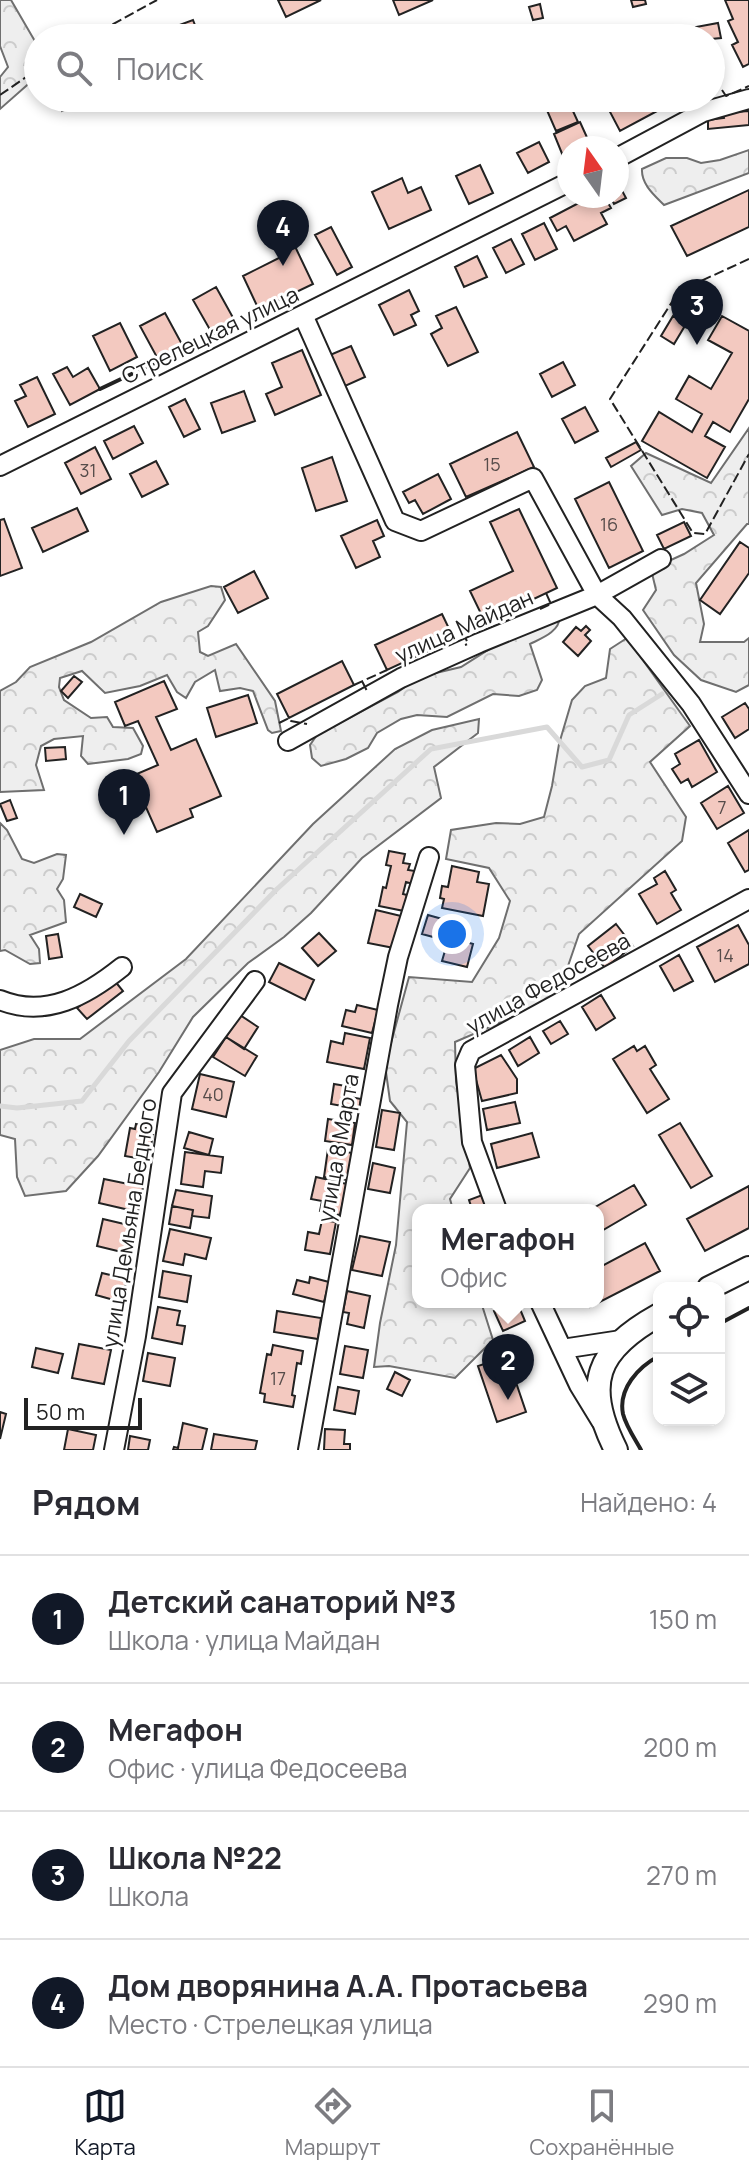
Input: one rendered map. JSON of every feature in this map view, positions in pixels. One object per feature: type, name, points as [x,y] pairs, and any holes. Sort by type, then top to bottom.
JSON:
[{"type":"main road","points":[[721,1282],[749,1268]]},
{"type":"main road","points":[[616,1450],[604,1427],[599,1398],[600,1373],[621,1340],[653,1319]]},
{"type":"street","points":[[725,106],[749,99]]},
{"type":"street","points":[[629,152],[703,112]]},
{"type":"street","name":"Стрелецкая улица","points":[[0,466],[557,188]]},
{"type":"street","points":[[303,315],[395,521],[421,531],[533,478],[597,595],[622,618],[691,704],[749,794]]},
{"type":"street","name":"улица Майдан","points":[[288,741],[401,678],[597,595],[661,559]]},
{"type":"street","name":"улица 8 Марта","points":[[308,1450],[388,1005],[398,957],[429,857]]},
{"type":"street","name":"улица Федосеева","points":[[495,1204],[472,1142],[465,1065],[471,1051],[749,899]]},
{"type":"street","points":[[0,1000],[15,1006],[36,1008],[54,1004],[94,989],[122,967]]},
{"type":"street","name":"улица Демьяна Бедного","points":[[114,1450],[136,1336],[172,1093],[255,981]]},
{"type":"street","points":[[543,1308],[579,1385],[604,1427]]},
{"type":"street","points":[[562,1349],[621,1340]]},
{"type":"green space","points":[[0,0],[11,0],[25,24],[24,88],[0,109],[0,77],[8,67],[0,46]]},
{"type":"green space","points":[[749,150],[749,173],[664,205],[649,189],[642,174],[642,169],[666,158],[687,158],[701,163]]},
{"type":"green space","points":[[749,428],[749,524],[696,583],[704,624],[700,642],[744,642],[749,638],[749,685],[736,692],[701,680],[674,655],[643,610],[656,590],[651,569],[684,554],[714,535],[702,513],[682,509],[662,515],[631,466],[646,453],[711,483]]},
{"type":"green space","points":[[211,586],[221,587],[225,600],[208,626],[198,632],[200,652],[208,656],[236,644],[275,701],[281,731],[272,733],[268,730],[253,691],[240,688],[220,691],[215,670],[195,682],[186,698],[177,692],[167,675],[140,686],[105,693],[82,671],[60,678],[59,687],[64,700],[91,718],[107,717],[113,727],[133,728],[143,746],[141,754],[128,759],[88,764],[81,756],[83,736],[54,739],[41,746],[36,765],[44,790],[0,792],[0,691],[16,682],[30,667],[91,642],[161,602]]},
{"type":"green space","points":[[560,617],[553,631],[530,644],[542,680],[537,690],[519,696],[493,694],[447,717],[417,715],[401,719],[377,733],[368,748],[346,759],[321,766],[312,758],[310,745],[317,735],[398,692],[419,677],[461,667],[521,629]]},
{"type":"green space","points":[[627,638],[690,726],[650,762],[686,817],[682,841],[579,934],[557,998],[455,1042],[456,1081],[470,1168],[450,1199],[451,1204],[412,1204],[412,1308],[483,1308],[493,1340],[455,1378],[389,1366],[374,1367],[396,1245],[407,1122],[390,1101],[385,1065],[409,977],[472,982],[499,938],[510,901],[489,868],[446,859],[451,830],[496,823],[520,824],[544,817],[559,744],[572,700],[585,686],[606,678],[610,649]]},
{"type":"green space","points":[[479,719],[478,733],[434,767],[441,798],[362,858],[311,913],[248,963],[193,1017],[159,1072],[98,1156],[66,1191],[25,1196],[17,1177],[15,1139],[0,1135],[0,1050],[34,1039],[80,1039],[186,959],[313,824],[395,749],[432,730]]},
{"type":"green space","points":[[0,823],[22,859],[34,863],[57,854],[66,855],[63,879],[57,889],[64,900],[66,922],[30,935],[39,949],[40,963],[30,964],[5,950],[0,951]]},
{"type":"building","points":[[278,0],[321,0],[286,17]]},
{"type":"building","points":[[393,0],[433,0],[399,15]]},
{"type":"building","points":[[631,0],[645,0],[646,4],[633,7]]},
{"type":"building","points":[[725,0],[749,0],[749,64],[743,67],[732,45],[738,42],[728,21],[733,19]]},
{"type":"building","points":[[540,4],[543,18],[533,20],[529,7]]},
{"type":"building","points":[[749,111],[749,125],[708,129],[708,120],[724,118],[723,113]]},
{"type":"building","points":[[548,112],[573,112],[578,122],[556,131]]},
{"type":"building","points":[[610,112],[655,112],[620,131]]},
{"type":"building","points":[[580,122],[586,136],[557,136],[557,141],[554,134]]},
{"type":"building","points":[[539,142],[549,162],[528,173],[517,153]]},
{"type":"building","points":[[480,165],[493,193],[469,204],[456,176]]},
{"type":"building","points":[[402,178],[408,193],[421,187],[431,210],[389,229],[372,192]]},
{"type":"building","points":[[749,190],[749,227],[687,256],[671,226]]},
{"type":"building","points":[[569,208],[611,208],[601,213],[607,224],[574,241],[566,226],[557,231],[550,218]]},
{"type":"building","points":[[279,213],[313,284],[259,310],[243,276],[281,257],[264,221]]},
{"type":"building","points":[[544,223],[557,249],[535,260],[522,234]]},
{"type":"building","points":[[331,227],[352,267],[337,275],[315,235]]},
{"type":"building","points":[[511,239],[524,264],[506,273],[493,248]]},
{"type":"building","points":[[477,256],[487,277],[464,287],[455,267]]},
{"type":"building","points":[[216,287],[236,323],[213,335],[193,300]]},
{"type":"building","points":[[409,290],[419,311],[411,315],[416,325],[394,335],[379,305]]},
{"type":"building","points":[[456,307],[478,352],[448,366],[431,334],[442,328],[436,316]]},
{"type":"building","points":[[165,313],[184,348],[159,361],[140,326]]},
{"type":"building","points":[[673,316],[686,324],[674,344],[661,336]]},
{"type":"building","points":[[722,316],[749,331],[749,399],[730,432],[713,422],[705,436],[725,447],[707,478],[642,441],[659,412],[692,432],[702,414],[676,399],[689,376],[711,389],[732,353],[708,340]]},
{"type":"building","points":[[120,323],[137,357],[110,371],[93,336]]},
{"type":"building","points":[[351,346],[365,377],[345,386],[330,355]]},
{"type":"building","points":[[302,350],[321,395],[275,415],[266,394],[282,387],[272,363]]},
{"type":"building","points":[[563,362],[575,385],[552,397],[540,374]]},
{"type":"building","points":[[67,367],[73,377],[88,368],[100,389],[70,405],[53,374]]},
{"type":"building","points":[[37,377],[55,414],[28,427],[15,401],[26,396],[20,385]]},
{"type":"building","points":[[244,391],[255,421],[222,433],[211,403]]},
{"type":"building","points":[[185,399],[200,429],[184,437],[169,407]]},
{"type":"building","points":[[585,407],[598,431],[575,443],[562,419]]},
{"type":"building","points":[[134,426],[143,443],[113,459],[104,441]]},
{"type":"building","points":[[517,432],[534,467],[466,497],[450,464]]},
{"type":"building","points":[[636,442],[641,450],[611,467],[606,458]]},
{"type":"building","points":[[95,447],[111,479],[81,494],[65,463]]},
{"type":"building","points":[[332,457],[347,501],[316,511],[302,468]]},
{"type":"building","points":[[156,461],[168,484],[142,497],[130,474]]},
{"type":"building","points":[[438,474],[451,499],[423,514],[415,500],[409,503],[403,492]]},
{"type":"building","points":[[609,482],[643,551],[609,568],[575,499]]},
{"type":"building","points":[[77,508],[88,531],[43,552],[32,528]]},
{"type":"building","points":[[519,509],[557,588],[485,622],[470,591],[513,571],[490,522]]},
{"type":"building","points":[[4,519],[22,568],[0,576],[0,520]]},
{"type":"building","points":[[377,520],[384,536],[373,541],[380,557],[356,568],[341,536]]},
{"type":"building","points":[[684,522],[691,536],[664,549],[657,535]]},
{"type":"building","points":[[740,542],[749,548],[749,573],[720,614],[700,600]]},
{"type":"building","points":[[254,571],[268,598],[238,613],[224,587]]},
{"type":"building","points":[[442,614],[454,639],[387,670],[375,645]]},
{"type":"building","points":[[586,626],[590,630],[585,635],[591,641],[578,656],[563,642],[576,627],[581,631]]},
{"type":"building","points":[[342,661],[354,685],[289,718],[277,694]]},
{"type":"building","points":[[74,676],[82,682],[68,698],[61,691]]},
{"type":"building","points":[[164,681],[177,709],[156,717],[171,750],[196,739],[221,796],[190,809],[193,817],[157,832],[132,776],[158,765],[138,721],[125,726],[115,702]]},
{"type":"building","points":[[248,695],[257,723],[216,737],[207,708]]},
{"type":"building","points":[[745,703],[749,709],[749,729],[735,738],[722,717]]},
{"type":"building","points":[[699,740],[717,772],[692,787],[688,779],[681,783],[672,769],[680,764],[675,754]]},
{"type":"building","points":[[65,747],[66,759],[46,761],[45,748]]},
{"type":"building","points":[[728,786],[744,813],[717,829],[701,803]]},
{"type":"building","points":[[10,800],[17,818],[7,821],[0,804]]},
{"type":"building","points":[[749,830],[749,870],[745,872],[728,843]]},
{"type":"building","points":[[389,851],[405,854],[403,863],[410,864],[408,870],[415,871],[413,884],[406,882],[404,911],[379,906],[391,866],[386,865]]},
{"type":"building","points":[[452,866],[479,872],[477,882],[489,884],[483,916],[442,908],[442,886],[448,887]]},
{"type":"building","points":[[665,871],[676,890],[671,893],[681,910],[657,924],[639,894],[657,884],[654,878]]},
{"type":"building","points":[[80,894],[102,904],[96,917],[74,907]]},
{"type":"building","points":[[376,910],[401,916],[394,948],[368,943]]},
{"type":"building","points":[[428,915],[453,922],[448,941],[422,934]]},
{"type":"building","points":[[616,924],[633,946],[605,968],[588,946]]},
{"type":"building","points":[[738,925],[749,945],[749,964],[715,982],[697,947]]},
{"type":"building","points":[[319,933],[336,951],[318,966],[302,948]]},
{"type":"building","points":[[58,934],[62,957],[49,959],[46,936]]},
{"type":"building","points":[[449,937],[473,944],[467,967],[442,961]]},
{"type":"building","points":[[679,955],[693,981],[674,991],[660,966]]},
{"type":"building","points":[[279,963],[314,980],[305,1000],[269,982]]},
{"type":"building","points":[[114,980],[123,991],[87,1019],[77,1008]]},
{"type":"building","points":[[601,995],[615,1018],[596,1030],[582,1007]]},
{"type":"building","points":[[357,1005],[378,1010],[372,1033],[342,1026],[346,1010],[355,1012]]},
{"type":"building","points":[[240,1015],[258,1027],[244,1049],[226,1037]]},
{"type":"building","points":[[560,1021],[568,1034],[551,1044],[543,1031]]},
{"type":"building","points":[[345,1033],[370,1038],[364,1069],[327,1062],[331,1041],[343,1044]]},
{"type":"building","points":[[226,1037],[257,1056],[245,1076],[213,1057]]},
{"type":"building","points":[[530,1037],[539,1053],[518,1066],[509,1050]]},
{"type":"building","points":[[634,1046],[637,1051],[645,1046],[656,1065],[650,1069],[669,1099],[647,1113],[613,1059]]},
{"type":"building","points":[[501,1055],[517,1079],[517,1093],[482,1101],[473,1069]]},
{"type":"building","points":[[200,1074],[234,1082],[226,1117],[192,1109]]},
{"type":"building","points":[[334,1084],[352,1087],[350,1097],[361,1099],[359,1109],[331,1104]]},
{"type":"building","points":[[515,1102],[520,1123],[487,1130],[483,1109]]},
{"type":"building","points":[[382,1110],[400,1113],[394,1150],[376,1147]]},
{"type":"building","points":[[328,1119],[355,1123],[352,1145],[325,1141]]},
{"type":"building","points":[[680,1123],[712,1176],[691,1188],[659,1135]]},
{"type":"building","points":[[136,1124],[146,1126],[145,1133],[153,1135],[148,1160],[125,1156],[130,1128],[135,1129]]},
{"type":"building","points":[[189,1132],[213,1139],[209,1155],[184,1148]]},
{"type":"building","points":[[532,1133],[539,1157],[497,1168],[491,1144]]},
{"type":"building","points":[[328,1149],[352,1153],[347,1180],[324,1177]]},
{"type":"building","points":[[185,1152],[223,1157],[221,1173],[205,1171],[203,1187],[181,1184]]},
{"type":"building","points":[[373,1163],[395,1168],[390,1193],[368,1189]]},
{"type":"building","points":[[316,1177],[347,1184],[340,1215],[320,1211],[322,1201],[311,1199]]},
{"type":"building","points":[[104,1179],[143,1187],[138,1212],[99,1203]]},
{"type":"building","points":[[634,1185],[646,1205],[604,1230],[604,1204],[601,1204]]},
{"type":"building","points":[[749,1186],[749,1228],[705,1251],[687,1219]]},
{"type":"building","points":[[176,1190],[212,1196],[209,1218],[192,1216],[193,1210],[172,1206]]},
{"type":"building","points":[[485,1194],[488,1204],[470,1204],[469,1200]]},
{"type":"building","points":[[172,1206],[193,1210],[190,1228],[169,1224]]},
{"type":"building","points":[[103,1219],[137,1227],[130,1254],[97,1246]]},
{"type":"building","points":[[322,1220],[336,1222],[330,1254],[305,1250],[308,1232],[319,1234]]},
{"type":"building","points":[[170,1229],[211,1238],[206,1259],[185,1254],[183,1265],[163,1261]]},
{"type":"building","points":[[360,1236],[390,1242],[382,1276],[352,1270]]},
{"type":"building","points":[[645,1243],[660,1271],[604,1300],[604,1265]]},
{"type":"building","points":[[163,1271],[191,1276],[187,1302],[159,1297]]},
{"type":"building","points":[[102,1273],[127,1279],[121,1302],[96,1295]]},
{"type":"building","points":[[310,1277],[329,1282],[324,1302],[293,1294],[297,1280],[309,1283]]},
{"type":"building","points":[[347,1291],[370,1296],[364,1328],[347,1324],[349,1313],[343,1312]]},
{"type":"building","points":[[158,1307],[180,1311],[177,1325],[185,1326],[182,1344],[152,1338]]},
{"type":"building","points":[[520,1308],[525,1321],[503,1331],[494,1311]]},
{"type":"building","points":[[277,1311],[321,1318],[318,1339],[274,1332]]},
{"type":"building","points":[[79,1344],[111,1350],[104,1384],[72,1378]]},
{"type":"building","points":[[273,1345],[303,1351],[301,1364],[297,1363],[293,1407],[264,1402],[265,1394],[260,1393],[267,1354],[271,1355]]},
{"type":"building","points":[[345,1346],[368,1350],[363,1378],[340,1374]]},
{"type":"building","points":[[36,1348],[63,1354],[58,1373],[32,1367]]},
{"type":"building","points":[[148,1353],[175,1358],[170,1386],[143,1381]]},
{"type":"building","points":[[507,1356],[526,1412],[497,1422],[478,1366]]},
{"type":"building","points":[[395,1372],[410,1380],[402,1396],[387,1389]]},
{"type":"building","points":[[338,1387],[359,1391],[355,1414],[334,1410]]},
{"type":"building","points":[[0,1412],[6,1414],[0,1439]]},
{"type":"building","points":[[183,1423],[207,1429],[202,1450],[173,1450],[174,1447],[178,1448]]},
{"type":"building","points":[[68,1429],[96,1435],[93,1450],[64,1450]]},
{"type":"building","points":[[325,1429],[345,1430],[344,1444],[350,1444],[350,1450],[324,1450]]},
{"type":"building","points":[[214,1434],[257,1441],[255,1450],[211,1450]]},
{"type":"building","points":[[130,1436],[150,1440],[148,1450],[128,1450]]},
{"type":"waterway","points":[[0,1106],[17,1108],[82,1101],[129,1041],[277,889],[431,749],[547,727],[582,767],[609,760],[629,715],[662,694]]},
{"type":"fence","points":[[113,24],[157,0]]},
{"type":"fence","points":[[0,95],[24,79]]},
{"type":"fence","points":[[725,94],[749,86]]},
{"type":"fence","points":[[749,259],[679,291],[610,399],[693,533],[705,534],[749,454]]},
{"type":"fence","points":[[540,609],[551,604],[546,593]]},
{"type":"fence","points":[[463,632],[468,644],[465,645]]},
{"type":"fence","points":[[354,685],[387,670]]},
{"type":"fence","points":[[362,681],[368,693]]},
{"type":"fence","points":[[279,723],[289,718],[307,724]]},
{"type":"wall","points":[[100,389],[159,361]]},
{"type":"wall","points":[[725,1321],[749,1308]]},
{"type":"wall","points":[[641,1450],[624,1419],[622,1405],[631,1380],[653,1360]]},
{"type":"place","name":"Дом дворянина А.А. Протасьева","points":[[283,266]]},
{"type":"place","name":"Школа №22","points":[[697,345]]},
{"type":"place","name":"Детский санаторий №3","points":[[124,835]]},
{"type":"place","name":"Мегафон","points":[[508,1400]]}]
